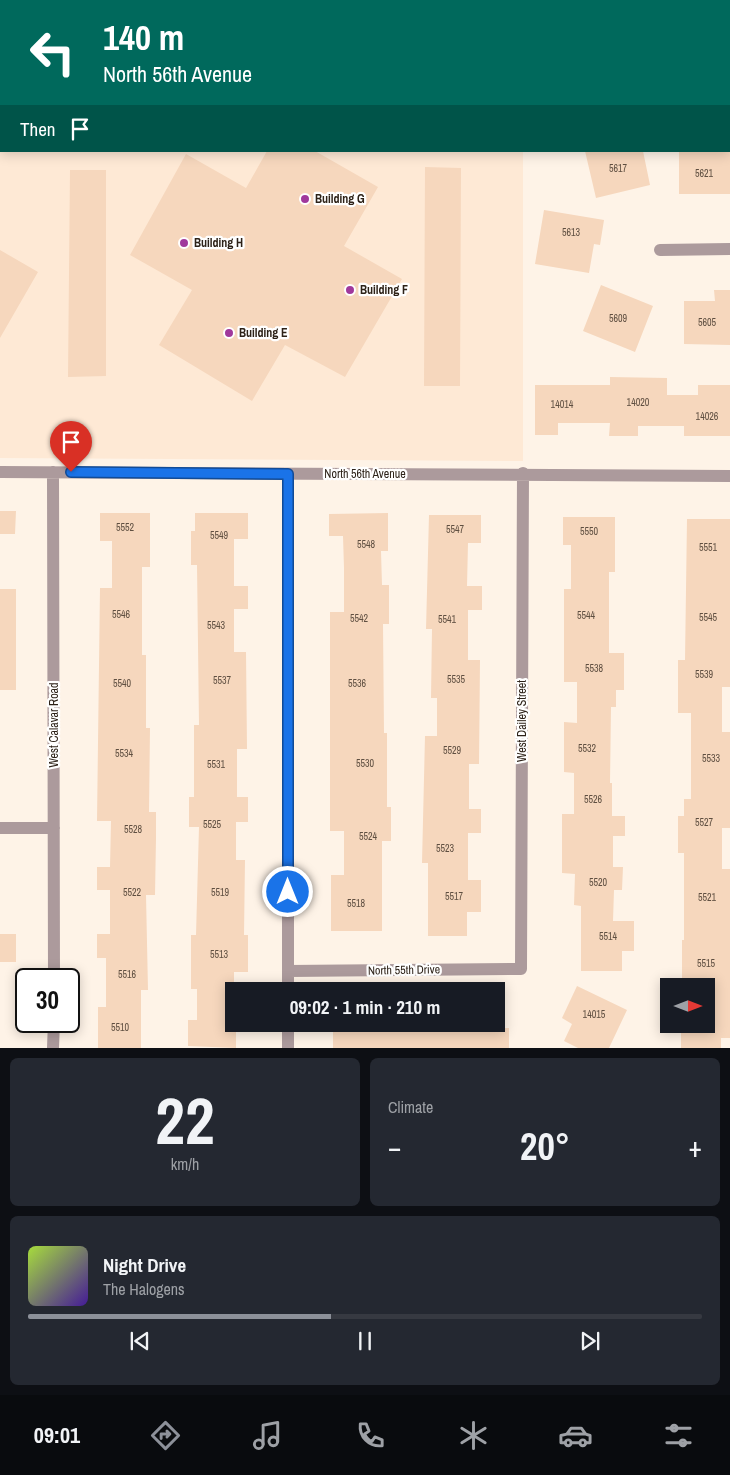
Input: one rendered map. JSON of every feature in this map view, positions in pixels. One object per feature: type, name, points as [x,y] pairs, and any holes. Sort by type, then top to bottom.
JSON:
[{"type":"street","points":[[660,250],[730,249]]},
{"type":"street","name":"North 56th Avenue","points":[[0,472],[523,473],[730,476]]},
{"type":"street","name":"West Calavar Road","points":[[53,472],[54,968]]},
{"type":"street","name":"West Dailey Street","points":[[521,969],[523,473]]},
{"type":"street","points":[[288,474],[288,982]]},
{"type":"street","points":[[0,828],[54,828]]},
{"type":"street","name":"North 55th Drive","points":[[288,971],[521,969]]},
{"type":"street","points":[[288,1032],[288,1048]]},
{"type":"street","points":[[54,1033],[54,1048]]},
{"type":"shaded area","points":[[0,152],[523,152],[523,461],[0,458]]},
{"type":"building","points":[[266,152],[317,152],[378,187],[344,246],[402,279],[345,377],[285,345],[252,401],[159,345],[192,290],[130,255],[186,154],[246,188]]},
{"type":"building","points":[[585,152],[643,152],[650,185],[596,198]]},
{"type":"building","points":[[679,152],[730,152],[730,194],[679,194]]},
{"type":"building","points":[[425,167],[461,168],[460,386],[424,386]]},
{"type":"building","points":[[70,170],[106,170],[106,376],[68,377]]},
{"type":"building","points":[[544,210],[604,220],[600,245],[594,244],[589,273],[535,264]]},
{"type":"building","points":[[0,250],[38,272],[0,338]]},
{"type":"building","points":[[601,285],[653,306],[635,352],[583,331]]},
{"type":"building","points":[[714,290],[730,290],[730,345],[684,344],[684,301],[715,301]]},
{"type":"building","points":[[610,377],[667,378],[667,395],[698,395],[698,385],[730,385],[730,436],[684,436],[684,426],[638,426],[638,436],[609,436],[610,423],[558,423],[558,435],[535,435],[535,385],[610,385]]},
{"type":"building","points":[[0,511],[16,511],[15,534],[0,534]]},
{"type":"building","points":[[100,513],[150,513],[150,567],[142,567],[142,655],[146,655],[146,728],[150,728],[149,812],[156,812],[156,838],[155,895],[146,895],[148,990],[141,990],[141,1048],[98,1048],[98,1007],[106,1007],[106,958],[97,958],[97,934],[110,934],[110,890],[97,890],[97,867],[110,867],[111,821],[97,821],[100,588],[112,588],[112,541],[100,541]]},
{"type":"building","points":[[195,513],[248,513],[248,539],[234,539],[234,586],[248,586],[248,609],[234,609],[234,652],[246,652],[247,749],[237,749],[237,797],[248,797],[248,822],[236,822],[236,860],[245,860],[244,935],[248,935],[248,972],[234,972],[234,982],[225,982],[225,1032],[236,1032],[236,1048],[188,1046],[188,1020],[197,1020],[197,989],[191,989],[191,935],[196,935],[199,827],[189,827],[189,797],[194,797],[194,725],[199,725],[197,565],[191,565],[191,531],[195,531]]},
{"type":"building","points":[[388,513],[388,551],[381,551],[382,585],[389,585],[389,624],[383,624],[384,733],[387,733],[387,807],[391,807],[391,841],[382,841],[382,931],[331,931],[331,875],[344,875],[344,831],[330,831],[330,612],[344,612],[344,568],[343,536],[329,536],[329,514]]},
{"type":"building","points":[[429,515],[481,515],[481,543],[468,543],[467,586],[482,586],[482,610],[468,610],[468,660],[480,660],[479,764],[469,764],[469,809],[481,809],[481,833],[468,833],[468,880],[481,880],[481,912],[467,912],[467,936],[428,936],[428,863],[422,863],[425,736],[437,736],[437,698],[431,698],[432,629],[426,629]]},
{"type":"building","points":[[563,517],[615,517],[615,572],[609,572],[609,653],[624,653],[624,690],[616,690],[616,707],[611,707],[610,783],[612,783],[612,816],[625,816],[625,836],[613,836],[613,867],[623,867],[622,890],[614,890],[613,921],[634,921],[634,951],[622,951],[622,971],[581,971],[581,906],[574,905],[575,874],[562,873],[562,814],[574,814],[574,773],[564,772],[564,722],[577,723],[577,682],[564,682],[564,589],[571,589],[571,545],[563,545]]},
{"type":"building","points":[[687,519],[730,519],[730,687],[722,687],[722,732],[730,732],[730,828],[722,828],[722,869],[730,869],[730,1038],[721,1038],[721,1048],[681,1048],[681,1033],[715,1033],[715,978],[682,978],[684,853],[678,853],[678,816],[684,816],[684,799],[691,799],[691,713],[678,713],[678,660],[685,660]]},
{"type":"building","points":[[0,589],[16,589],[16,690],[0,690]]},
{"type":"building","points":[[0,934],[16,934],[16,962],[0,962]]},
{"type":"building","points":[[577,986],[627,1010],[609,1048],[578,1048],[564,1041],[572,1024],[562,1018]]},
{"type":"building","points":[[505,1028],[509,1028],[509,1048],[333,1048],[333,1032],[505,1032]]},
{"type":"place","name":"Building G","points":[[305,199]]},
{"type":"place","name":"Building H","points":[[184,243]]},
{"type":"place","name":"Building F","points":[[350,290]]},
{"type":"place","name":"Building E","points":[[229,333]]},
{"type":"route","points":[[71,472],[288,474],[288,892]]}]
